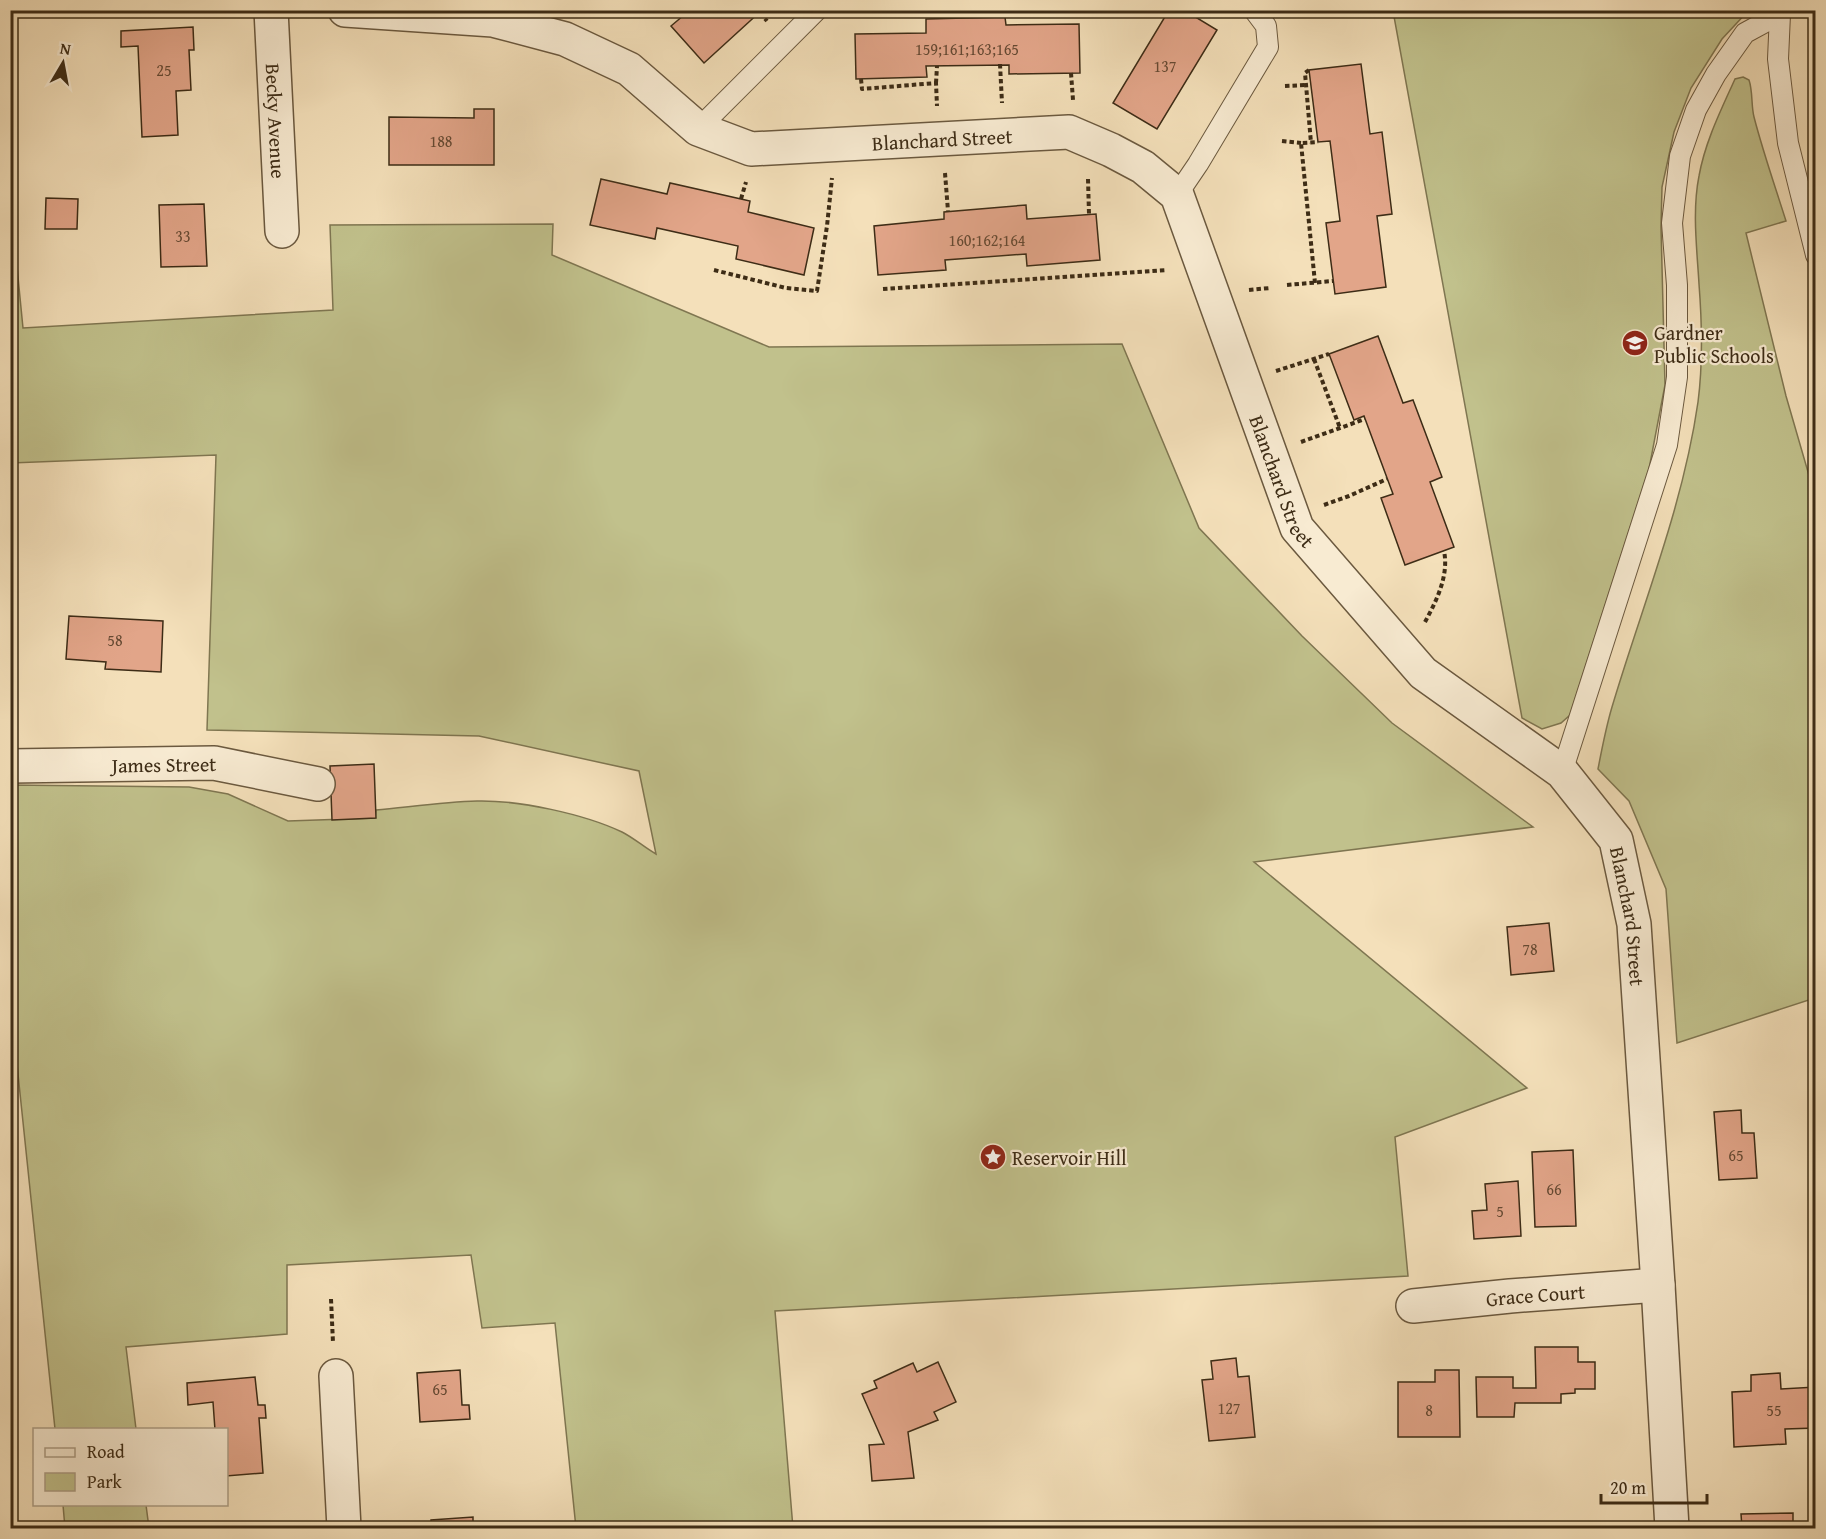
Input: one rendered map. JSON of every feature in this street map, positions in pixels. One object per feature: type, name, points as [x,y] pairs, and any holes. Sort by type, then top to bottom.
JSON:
[{"type":"street","name":"Becky Avenue","points":[[271,10],[282,231]]},
{"type":"street","name":"Blanchard Street","points":[[345,10],[493,20],[565,39],[629,69],[698,129],[751,149],[1069,132],[1143,167],[1177,195],[1297,528],[1423,673],[1562,772],[1616,840],[1634,924],[1672,1528]]},
{"type":"street","name":"James Street","points":[[10,766],[214,763],[318,784]]},
{"type":"street","name":"Grace Court","points":[[1413,1306],[1510,1296],[1658,1286]]},
{"type":"street","points":[[336,1376],[344,1528]]},
{"type":"lane","points":[[698,129],[817,10]]},
{"type":"lane","points":[[1177,195],[1268,47],[1266,27],[1254,10]]},
{"type":"lane","points":[[1782,12],[1778,58],[1788,142],[1815,255]]},
{"type":"lane","points":[[1562,772],[1667,445],[1677,377],[1677,285],[1672,223],[1680,156],[1696,110],[1716,74],[1745,33],[1782,12]]},
{"type":"path","points":[[937,66],[937,139]]},
{"type":"path","points":[[1309,70],[1305,73],[1311,143]]},
{"type":"path","points":[[861,79],[862,89],[936,83]]},
{"type":"path","points":[[1285,86],[1306,85]]},
{"type":"path","points":[[1282,141],[1318,142]]},
{"type":"path","points":[[1301,143],[1315,283]]},
{"type":"path","points":[[714,270],[786,288],[817,291],[833,183],[831,145]]},
{"type":"path","points":[[1088,172],[1089,214]]},
{"type":"path","points":[[883,289],[1203,267]]},
{"type":"path","points":[[1287,285],[1333,281]]},
{"type":"path","points":[[1243,380],[1329,354]]},
{"type":"path","points":[[1314,359],[1340,428]]},
{"type":"path","points":[[1269,451],[1365,419]]},
{"type":"path","points":[[1293,516],[1349,496],[1387,479]]},
{"type":"path","points":[[1425,622],[1439,593],[1446,561],[1444,550]]},
{"type":"path","points":[[332,1299],[333,1338]]},
{"type":"green space","points":[[1393,11],[1748,11],[1722,39],[1691,88],[1674,132],[1662,187],[1665,385],[1649,469],[1570,715],[1561,723],[1542,729],[1522,718]]},
{"type":"green space","points":[[1743,77],[1749,80],[1754,117],[1786,221],[1746,233],[1786,396],[1815,496],[1815,998],[1677,1043],[1666,889],[1629,801],[1598,769],[1610,715],[1661,556],[1691,441],[1700,388],[1701,358],[1696,230],[1697,189],[1705,151],[1714,126],[1735,79]]},
{"type":"green space","points":[[11,217],[23,328],[333,310],[330,225],[553,224],[552,255],[769,347],[1122,344],[1199,528],[1302,636],[1392,723],[1533,827],[1254,862],[1527,1088],[1395,1137],[1408,1276],[775,1311],[793,1528],[576,1528],[555,1323],[482,1328],[471,1255],[287,1265],[287,1334],[126,1347],[136,1428],[55,1428],[11,1007],[10,785],[189,787],[228,794],[288,821],[375,818],[376,810],[452,802],[494,801],[551,809],[589,819],[626,834],[656,854],[639,771],[479,736],[207,730],[216,455],[11,463]]},
{"type":"green space","points":[[63,1506],[146,1506],[149,1528],[65,1528]]},
{"type":"building","points":[[690,10],[762,10],[704,63],[671,26]]},
{"type":"building","points":[[1169,10],[1184,10],[1217,30],[1157,129],[1113,103]]},
{"type":"building","points":[[1005,17],[1006,25],[1079,24],[1080,73],[1009,74],[1009,65],[926,66],[927,77],[856,79],[855,34],[926,33],[926,19]]},
{"type":"building","points":[[193,27],[194,50],[189,50],[191,90],[176,91],[178,135],[142,137],[138,46],[121,47],[121,31]]},
{"type":"building","points":[[1361,64],[1370,134],[1382,132],[1392,214],[1377,216],[1386,287],[1335,294],[1326,223],[1340,221],[1330,141],[1318,142],[1309,70]]},
{"type":"building","points":[[474,109],[494,109],[494,165],[389,165],[389,117],[474,118]]},
{"type":"building","points":[[601,179],[667,194],[670,183],[750,201],[748,212],[814,228],[804,275],[736,259],[738,246],[657,228],[655,239],[590,225]]},
{"type":"building","points":[[46,198],[78,199],[77,229],[45,229]]},
{"type":"building","points":[[204,204],[207,266],[161,267],[159,205]]},
{"type":"building","points":[[1026,205],[1027,219],[1096,214],[1100,260],[1027,266],[1026,254],[945,260],[946,270],[878,275],[874,226],[944,219],[944,212]]},
{"type":"building","points":[[1378,336],[1403,403],[1413,400],[1442,477],[1430,482],[1454,547],[1405,565],[1381,498],[1393,494],[1364,416],[1354,420],[1329,354]]},
{"type":"building","points":[[69,616],[163,621],[161,672],[105,669],[106,662],[66,659]]},
{"type":"building","points":[[374,764],[376,818],[332,820],[330,766]]},
{"type":"building","points":[[1549,923],[1554,971],[1511,975],[1507,927]]},
{"type":"building","points":[[1741,1110],[1742,1133],[1754,1133],[1757,1178],[1719,1180],[1714,1112]]},
{"type":"building","points":[[1573,1150],[1576,1226],[1535,1227],[1532,1152]]},
{"type":"building","points":[[1518,1181],[1521,1236],[1474,1239],[1472,1211],[1487,1210],[1485,1184]]},
{"type":"building","points":[[1535,1347],[1578,1347],[1578,1362],[1595,1362],[1595,1389],[1575,1389],[1575,1393],[1561,1394],[1561,1403],[1515,1403],[1514,1417],[1477,1417],[1476,1377],[1513,1377],[1513,1388],[1536,1388]]},
{"type":"building","points":[[1236,1358],[1238,1377],[1249,1376],[1255,1437],[1209,1441],[1202,1380],[1213,1379],[1211,1361]]},
{"type":"building","points":[[938,1362],[956,1402],[934,1412],[938,1420],[908,1432],[914,1478],[872,1481],[869,1445],[884,1444],[862,1394],[877,1388],[874,1381],[913,1363],[917,1372]]},
{"type":"building","points":[[460,1370],[462,1405],[469,1405],[470,1419],[420,1422],[417,1373]]},
{"type":"building","points":[[1435,1370],[1459,1370],[1460,1437],[1398,1437],[1398,1382],[1435,1382]]},
{"type":"building","points":[[1780,1373],[1781,1389],[1816,1387],[1816,1428],[1785,1429],[1786,1444],[1734,1447],[1732,1392],[1751,1391],[1751,1375]]},
{"type":"building","points":[[255,1377],[258,1405],[265,1405],[266,1418],[259,1418],[263,1473],[228,1476],[228,1428],[215,1428],[213,1402],[188,1405],[187,1383]]},
{"type":"building","points":[[1793,1513],[1793,1528],[1742,1528],[1741,1514]]},
{"type":"building","points":[[473,1517],[473,1528],[431,1528],[431,1520]]},
{"type":"building","points":[[1525,1526],[1587,1528],[1525,1528]]},
{"type":"place","name":"Gardner Public Schools","points":[[1635,343]]},
{"type":"place","name":"Reservoir Hill","points":[[993,1157]]}]
